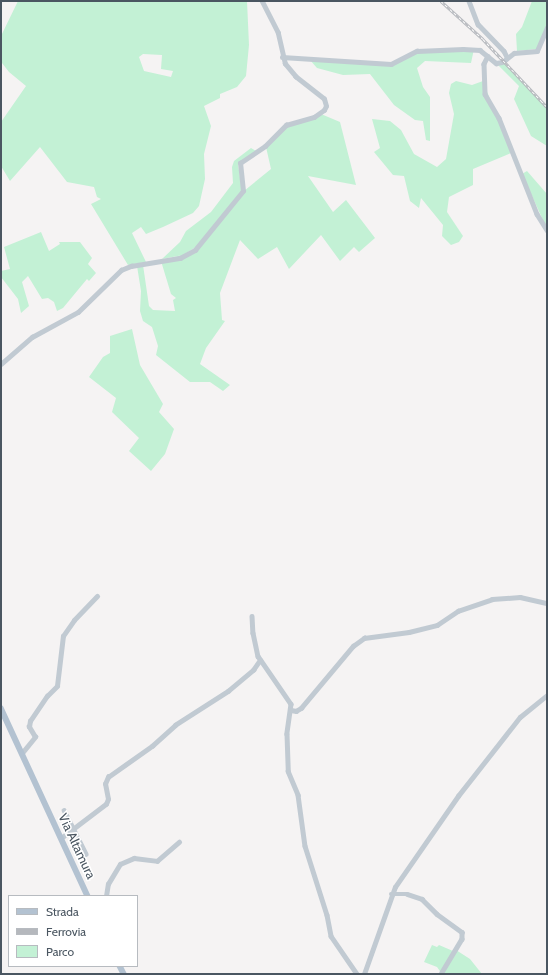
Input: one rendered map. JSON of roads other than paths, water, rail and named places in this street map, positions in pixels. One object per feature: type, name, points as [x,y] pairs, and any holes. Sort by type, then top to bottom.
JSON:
[{"type":"main road","name":"Via Altamura","points":[[1,708],[88,895]]},
{"type":"street","points":[[1,364],[32,337],[78,312],[120,270],[131,266],[180,258],[195,250],[243,191],[239,169],[242,161],[265,146],[286,125],[314,117],[324,110],[326,106],[324,99],[296,77],[282,57],[278,33],[262,1]]},
{"type":"street","points":[[469,1],[478,24],[503,49],[505,60]]},
{"type":"street","points":[[282,57],[391,64],[417,51],[463,49],[480,50],[498,63],[514,53],[537,51],[547,28]]},
{"type":"street","points":[[488,56],[484,64],[485,94],[499,118],[537,214],[547,230]]},
{"type":"street","points":[[22,753],[35,737],[29,727],[30,721],[47,696],[57,686],[63,636],[74,620],[97,596]]},
{"type":"street","points":[[291,710],[296,711],[301,708],[353,646],[364,638],[409,632],[437,625],[458,612],[492,599],[520,597],[547,603]]},
{"type":"street","points":[[252,616],[253,633],[260,660],[289,700],[291,710],[287,726],[286,759],[298,795],[305,846],[327,915],[331,936],[358,974]]},
{"type":"street","points":[[61,838],[73,831],[106,804],[108,799],[105,784],[108,778],[152,746],[175,725],[228,691],[253,670],[260,660]]},
{"type":"street","points":[[364,974],[391,894],[458,796],[520,717],[547,695]]},
{"type":"street","points":[[64,810],[73,831],[86,854]]},
{"type":"street","points":[[106,895],[108,884],[120,864],[134,858],[157,861],[179,842]]},
{"type":"street","points":[[391,894],[407,894],[422,899],[436,914],[462,932],[462,939],[442,972]]},
{"type":"railway","points":[[441,1],[483,39],[547,107]]}]
